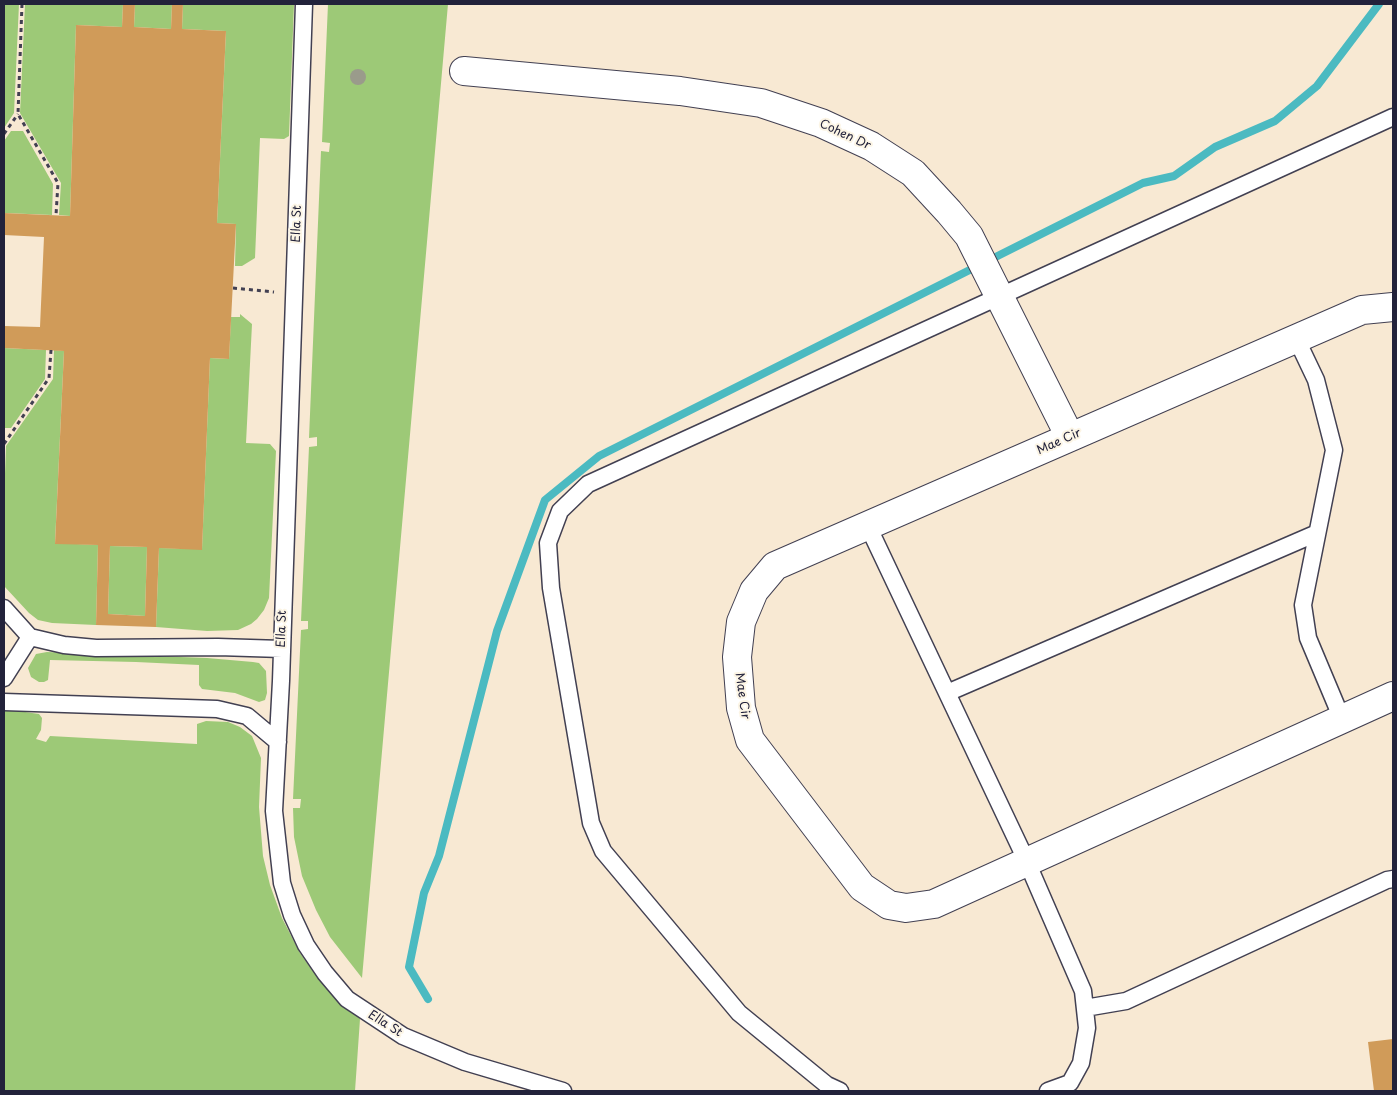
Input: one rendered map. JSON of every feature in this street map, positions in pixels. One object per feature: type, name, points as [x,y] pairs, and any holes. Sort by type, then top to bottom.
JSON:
[{"type":"street","name":"Cohen Dr","points":[[464,71],[680,91],[761,103],[821,123],[871,146],[913,172],[969,236],[1070,437]]},
{"type":"street","name":"Mae Cir","points":[[1393,307],[1362,310],[775,566],[754,591],[741,622],[737,657],[741,708],[750,740],[862,887],[890,905],[906,908],[934,904],[1393,696]]},
{"type":"lane","name":"Ella St","points":[[304,4],[282,649],[274,811],[282,883],[292,915],[306,945],[325,973],[347,999],[404,1036],[465,1062],[563,1091]]},
{"type":"lane","points":[[840,1091],[827,1086],[739,1013],[603,851],[591,823],[551,588],[548,543],[560,510],[588,484],[1393,117]]},
{"type":"lane","points":[[1296,338],[1316,380],[1334,450],[1304,605],[1308,638],[1342,719]]},
{"type":"lane","points":[[868,526],[1027,862],[1083,991],[1087,1028],[1081,1063],[1070,1083],[1048,1091]]},
{"type":"lane","points":[[947,693],[1318,533]]},
{"type":"lane","points":[[4,608],[30,637],[64,645],[96,648],[218,647],[282,649]]},
{"type":"lane","points":[[4,678],[30,637]]},
{"type":"lane","points":[[4,702],[217,709],[246,716],[278,742]]},
{"type":"lane","points":[[1085,1008],[1126,1001],[1387,880],[1393,879]]},
{"type":"path","points":[[22,4],[18,114],[58,183],[56,215]]},
{"type":"path","points":[[4,134],[18,114]]},
{"type":"path","points":[[233,288],[277,292]]},
{"type":"path","points":[[4,445],[49,378],[51,350]]},
{"type":"green space","points":[[4,4],[19,4],[14,113],[4,128]]},
{"type":"green space","points":[[25,4],[123,4],[122,27],[76,25],[70,216],[59,215],[61,183],[20,113]]},
{"type":"green space","points":[[135,4],[172,4],[171,29],[134,27]]},
{"type":"green space","points":[[183,4],[294,4],[289,136],[284,139],[260,138],[255,258],[242,266],[235,266],[236,224],[217,223],[226,31],[182,29]]},
{"type":"green space","points":[[328,4],[448,4],[362,978],[330,937],[316,910],[302,876],[294,837],[293,808],[300,808],[301,799],[293,799],[301,630],[308,629],[308,621],[301,621],[309,447],[317,446],[317,437],[309,438],[321,151],[329,152],[330,143],[322,142]]},
{"type":"green space","points":[[11,131],[23,131],[53,184],[52,215],[4,213],[4,141]]},
{"type":"green space","points":[[240,314],[252,324],[246,443],[270,444],[276,451],[269,598],[264,610],[257,619],[238,630],[207,631],[156,627],[159,548],[202,549],[210,358],[229,359],[231,317],[240,317]]},
{"type":"green space","points":[[4,348],[46,350],[45,379],[11,428],[4,428]]},
{"type":"green space","points":[[54,350],[64,351],[55,543],[98,545],[96,625],[52,623],[38,620],[4,586],[6,446],[53,379]]},
{"type":"green space","points":[[110,546],[147,547],[145,616],[108,614]]},
{"type":"green space","points":[[47,652],[207,658],[259,663],[266,671],[267,693],[265,700],[259,702],[235,693],[202,689],[199,685],[199,665],[50,660],[48,680],[39,682],[31,677],[28,668],[36,654]]},
{"type":"green space","points":[[4,709],[39,714],[42,718],[41,730],[36,739],[46,742],[50,736],[197,744],[197,724],[206,721],[228,722],[240,727],[252,736],[261,758],[259,807],[263,856],[270,885],[282,918],[300,953],[312,970],[340,1001],[360,1019],[355,1091],[4,1091]]},
{"type":"building","points":[[123,4],[135,4],[134,27],[171,29],[172,4],[183,4],[182,29],[226,31],[217,223],[236,224],[229,359],[210,358],[202,550],[159,548],[156,627],[96,625],[98,545],[55,544],[64,351],[4,348],[4,326],[40,327],[44,237],[4,235],[4,213],[70,216],[76,25],[122,27]],"holes":[[[110,546],[147,547],[145,616],[108,614]]]},
{"type":"building","points":[[1393,1039],[1393,1091],[1374,1091],[1368,1042]]},
{"type":"waterway","points":[[428,999],[409,967],[424,893],[439,856],[497,631],[545,500],[599,456],[1143,183],[1174,176],[1215,147],[1275,121],[1317,86],[1379,4]]}]
